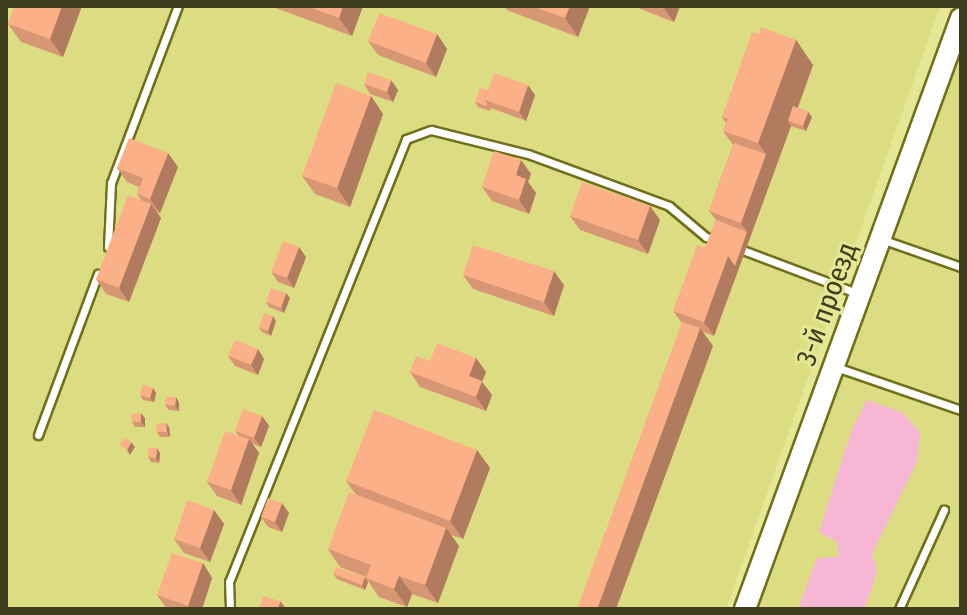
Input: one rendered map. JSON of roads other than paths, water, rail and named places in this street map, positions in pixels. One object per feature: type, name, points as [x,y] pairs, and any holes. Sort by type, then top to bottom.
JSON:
[{"type":"street","name":"3-й проезд","points":[[745,609],[961,18]]},
{"type":"lane","points":[[105,256],[111,241],[111,183],[178,6]]},
{"type":"lane","points":[[230,609],[229,582],[393,164],[406,139],[419,132],[431,130],[528,154],[669,206],[706,237],[859,294]]},
{"type":"lane","points":[[879,239],[961,267]]},
{"type":"lane","points":[[38,435],[99,271]]},
{"type":"lane","points":[[834,366],[961,410]]},
{"type":"lane","points":[[899,609],[944,510]]}]
